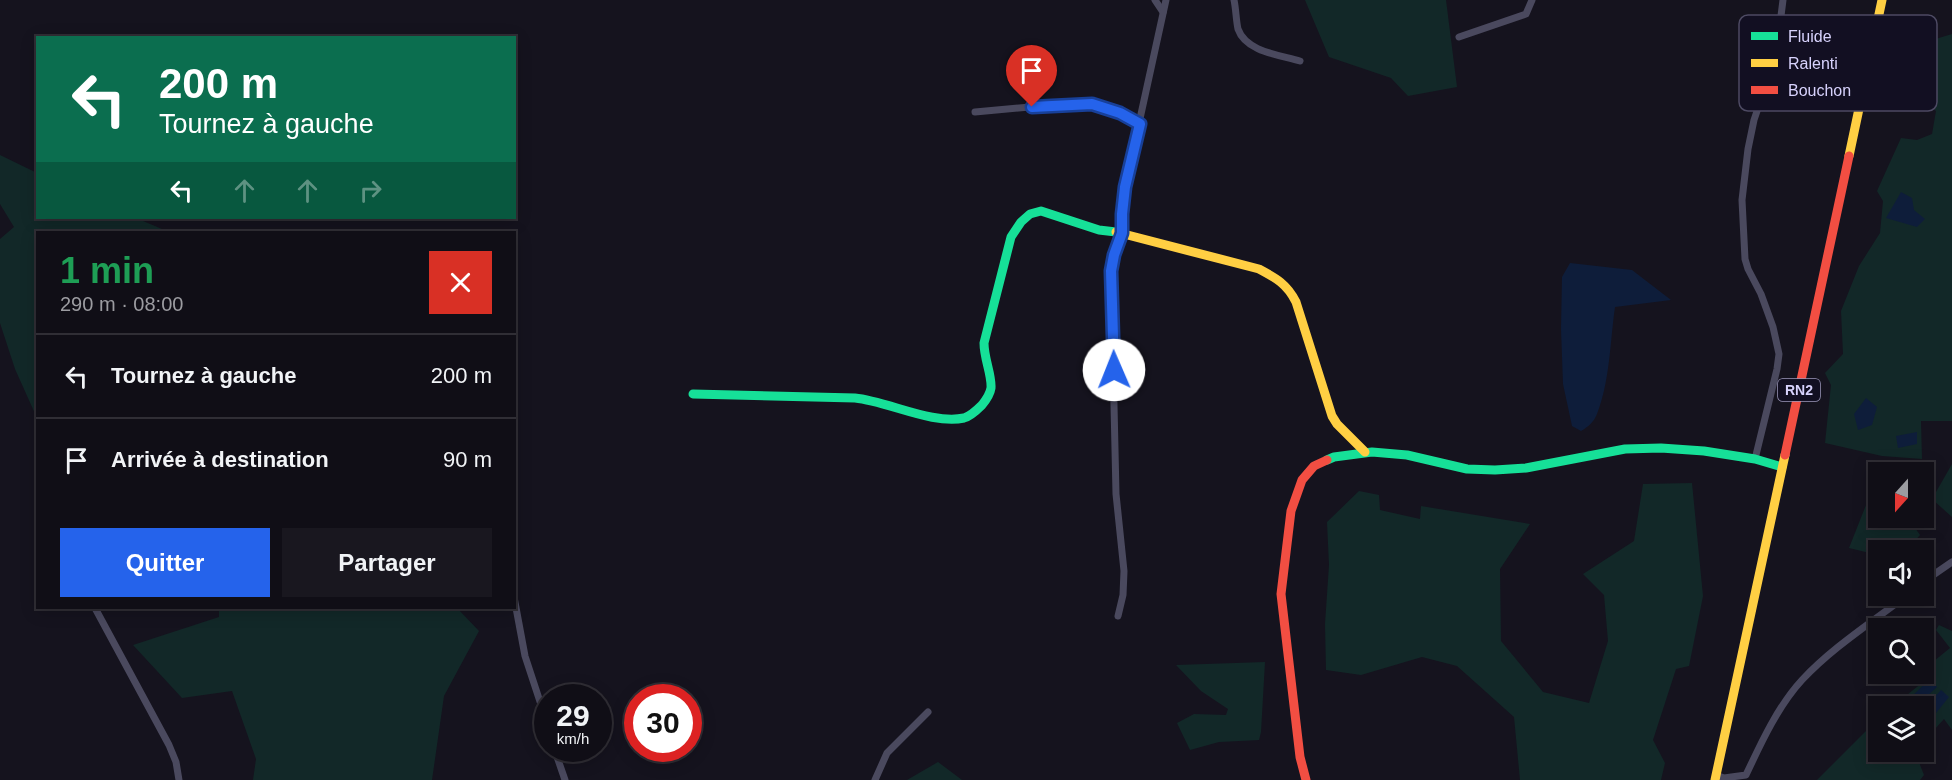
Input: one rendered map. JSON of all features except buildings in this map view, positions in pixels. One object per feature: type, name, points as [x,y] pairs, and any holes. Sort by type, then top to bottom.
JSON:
[{"type":"main road","name":"RN2","points":[[1879,15],[1882,0]]},
{"type":"main road","name":"RN2","points":[[1715,778],[1858,111]]},
{"type":"main road","points":[[693,394],[806,398],[843,396],[871,399],[919,415],[954,419],[972,415],[991,391],[990,373],[983,353],[984,343],[1011,237],[1021,222],[1030,214],[1041,211],[1100,230],[1122,233],[1259,269],[1280,280],[1290,290],[1296,302],[1332,416],[1365,452]]},
{"type":"main road","points":[[1305,780],[1300,757],[1281,594],[1288,523],[1302,480],[1314,466],[1334,457],[1365,452],[1407,455],[1467,469],[1495,470],[1526,468],[1625,449],[1661,448],[1704,451],[1755,459],[1782,467]]},
{"type":"street","points":[[1155,0],[1163,12]]},
{"type":"street","points":[[1118,616],[1123,596],[1124,571],[1116,494],[1114,354],[1110,287],[1114,255],[1122,233],[1125,187],[1166,0]]},
{"type":"street","points":[[1234,0],[1238,28],[1244,39],[1254,47],[1300,61]]},
{"type":"street","points":[[1458,37],[1527,14],[1532,0]]},
{"type":"street","points":[[1781,15],[1783,0]]},
{"type":"street","points":[[975,112],[1092,104],[1120,113],[1140,124]]},
{"type":"street","points":[[1755,459],[1778,369],[1779,354],[1773,327],[1745,259],[1742,200],[1750,139],[1757,111]]},
{"type":"street","points":[[1934,574],[1952,562]]},
{"type":"street","points":[[1715,778],[1745,778],[1784,704],[1801,681],[1851,636],[1892,606]]},
{"type":"street","points":[[516,608],[525,656],[534,684]]},
{"type":"street","points":[[95,609],[169,745],[176,762],[179,780]]},
{"type":"street","points":[[875,780],[886,753],[928,712]]},
{"type":"street","points":[[559,762],[565,780]]},
{"type":"green space","points":[[1305,0],[1446,0],[1457,87],[1408,96],[1391,78],[1329,57]]},
{"type":"green space","points":[[1952,34],[1952,421],[1921,421],[1922,459],[1882,456],[1825,443],[1831,385],[1825,373],[1843,354],[1841,311],[1859,266],[1880,233],[1883,201],[1877,191],[1901,138],[1917,140],[1932,134],[1937,111],[1937,39]]},
{"type":"green space","points":[[0,155],[36,173],[36,219],[138,219],[167,231],[36,231],[36,416],[15,369],[0,323],[0,239],[14,227],[0,204]]},
{"type":"green space","points":[[1952,464],[1952,517],[1934,501],[1934,496]]},
{"type":"green space","points":[[1692,483],[1703,596],[1689,666],[1676,669],[1653,740],[1665,763],[1661,780],[1520,780],[1514,717],[1457,666],[1422,657],[1361,675],[1326,670],[1325,624],[1329,565],[1327,522],[1359,491],[1379,495],[1380,510],[1420,519],[1421,506],[1530,524],[1500,569],[1501,641],[1543,692],[1589,703],[1608,641],[1604,595],[1583,574],[1634,541],[1643,484]]},
{"type":"green space","points":[[1866,505],[1868,506],[1868,528],[1915,528],[1920,535],[1916,540],[1868,540],[1868,553],[1849,548]]},
{"type":"green space","points":[[219,609],[458,609],[479,631],[444,696],[432,780],[253,780],[256,759],[232,691],[182,698],[133,645],[219,617]]},
{"type":"green space","points":[[1939,625],[1952,631],[1952,730],[1944,719],[1934,730],[1934,696],[1906,696],[1921,684],[1934,684],[1934,661],[1950,648],[1936,630]]},
{"type":"green space","points":[[1265,662],[1259,740],[1219,742],[1190,750],[1177,723],[1194,714],[1226,715],[1228,709],[1201,691],[1176,665]]},
{"type":"green space","points":[[1868,729],[1868,762],[1919,762],[1924,775],[1920,780],[1817,780]]},
{"type":"green space","points":[[938,762],[962,780],[907,780]]},
{"type":"water","points":[[1901,192],[1912,198],[1914,210],[1925,219],[1917,227],[1886,218]]},
{"type":"water","points":[[1570,263],[1632,270],[1671,300],[1615,307],[1607,375],[1601,401],[1594,419],[1581,431],[1572,426],[1563,384],[1562,277]]},
{"type":"water","points":[[1866,398],[1877,407],[1872,425],[1858,430],[1854,414]]},
{"type":"water","points":[[1917,432],[1917,444],[1898,448],[1896,436]]},
{"type":"water","points":[[1934,682],[1937,687],[1927,696],[1912,696],[1925,684]]},
{"type":"water","points":[[1941,690],[1949,697],[1934,715],[1934,698]]},
{"type":"traffic: fast","points":[[693,394],[855,398],[924,416],[952,419],[967,417],[982,405],[990,391],[991,383],[984,343],[1011,237],[1021,222],[1030,214],[1041,211],[1099,230],[1116,232]]},
{"type":"traffic: fast","points":[[1327,460],[1372,452],[1407,455],[1467,469],[1495,470],[1526,468],[1625,449],[1661,448],[1704,451],[1755,459],[1782,467]]},
{"type":"traffic: slow","points":[[1879,15],[1882,0]]},
{"type":"traffic: slow","points":[[1849,156],[1859,111]]},
{"type":"traffic: slow","points":[[1116,232],[1259,269],[1280,282],[1296,302],[1332,416],[1365,452]]},
{"type":"traffic: slow","points":[[1715,780],[1785,455]]},
{"type":"traffic: jam","points":[[1785,455],[1849,156]]},
{"type":"traffic: jam","points":[[1306,780],[1300,757],[1281,594],[1291,511],[1302,480],[1314,466],[1327,460]]},
{"type":"route","points":[[1032,107],[1092,104],[1120,113],[1140,124],[1125,187],[1122,233],[1111,271],[1114,370]]}]
